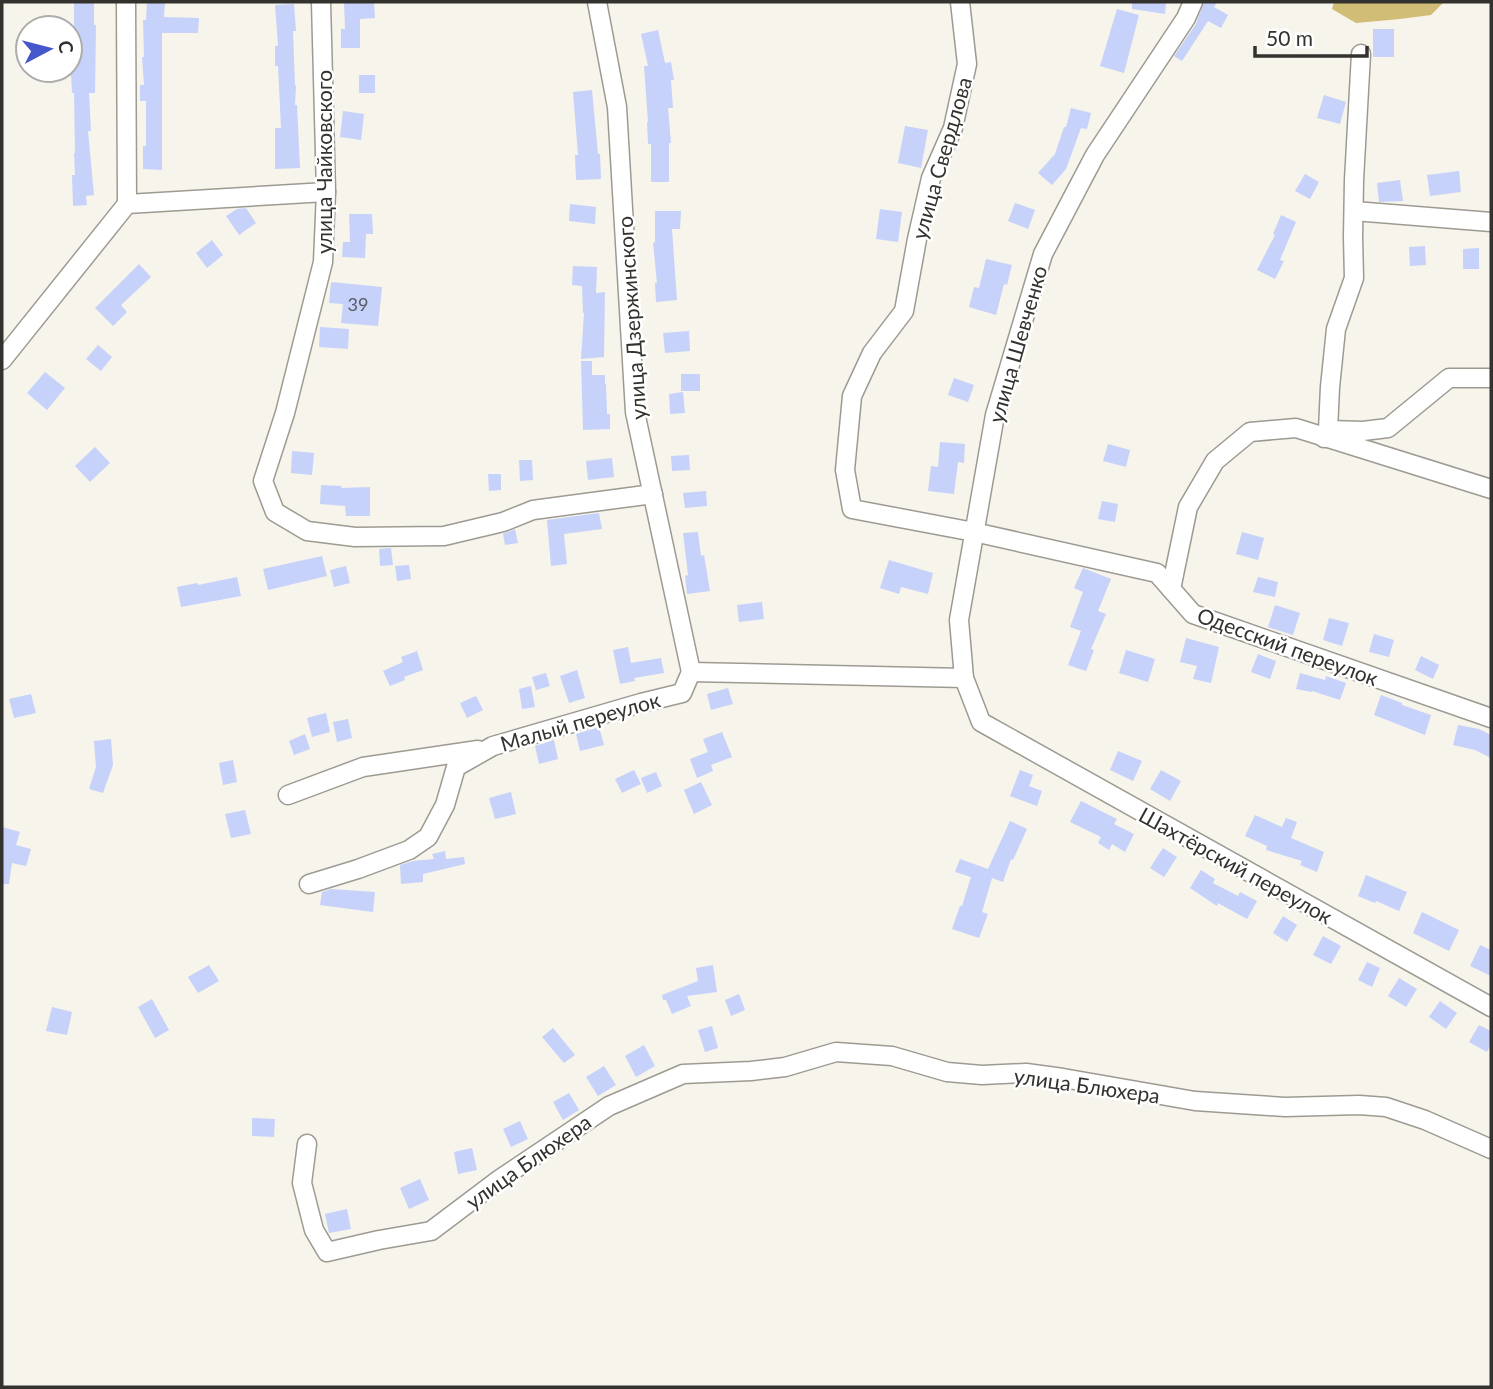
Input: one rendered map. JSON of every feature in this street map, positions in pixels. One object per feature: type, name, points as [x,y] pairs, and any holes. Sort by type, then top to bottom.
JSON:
[{"type":"street","points":[[2,360],[127,205],[127,2]]},
{"type":"street","name":"улица Чайковского","points":[[321,2],[326,192],[323,262],[285,413],[262,481],[275,512],[307,531],[355,537],[444,536],[503,522],[533,510],[653,494]]},
{"type":"street","name":"улица Дзержинского","points":[[597,2],[617,107],[635,412],[691,672]]},
{"type":"street","name":"улица Свердлова","points":[[960,2],[967,64],[953,128],[931,178],[904,311],[872,353],[852,396],[845,470],[852,509],[974,531]]},
{"type":"street","name":"улица Шевченко","points":[[981,722],[964,678],[959,620],[995,415],[1043,254],[1095,155],[1186,18],[1193,2]]},
{"type":"street","points":[[1326,434],[1336,329],[1354,278],[1354,167],[1361,54]]},
{"type":"street","points":[[127,205],[326,192]]},
{"type":"street","points":[[1354,211],[1491,222]]},
{"type":"street","points":[[1326,434],[1388,428],[1449,378],[1491,378]]},
{"type":"street","points":[[1171,589],[1188,507],[1215,461],[1250,432],[1296,428],[1326,434],[1491,489]]},
{"type":"street","name":"Одесский переулок","points":[[974,531],[1157,573],[1193,614],[1491,718]]},
{"type":"street","points":[[691,672],[964,678]]},
{"type":"street","name":"Малый переулок","points":[[309,884],[410,850],[428,837],[445,805],[456,767],[489,748],[682,693],[691,672]]},
{"type":"street","name":"Шахтёрский переулок","points":[[981,722],[1491,1007]]},
{"type":"street","points":[[288,796],[363,766],[489,748]]},
{"type":"street","name":"улица Блюхера","points":[[307,1144],[302,1183],[314,1230],[327,1252],[431,1231],[500,1179],[608,1106],[683,1074],[785,1067],[836,1052],[892,1056],[947,1072],[1051,1076],[1195,1101],[1285,1107],[1386,1107],[1491,1149]]},
{"type":"shaded area","points":[[1334,2],[1444,2],[1431,15],[1356,23],[1332,9]]},
{"type":"building","points":[[74,2],[94,2],[95,93],[89,93],[91,131],[88,131],[94,195],[86,196],[87,205],[73,206],[72,175],[75,175],[75,153],[72,84],[84,84],[84,14],[74,14]]},
{"type":"building","points":[[147,2],[165,2],[164,17],[199,18],[198,33],[162,33],[162,170],[143,169],[146,101],[140,101],[140,85],[144,85],[143,20],[146,20]]},
{"type":"building","points":[[344,2],[374,2],[375,18],[360,19],[360,48],[341,48],[341,29],[345,29]]},
{"type":"building","points":[[1132,2],[1166,2],[1165,14],[1132,9]]},
{"type":"building","points":[[1204,2],[1217,2],[1214,7],[1228,15],[1221,28],[1208,21],[1182,61],[1174,56],[1196,24]]},
{"type":"building","points":[[294,4],[295,105],[300,168],[275,169],[275,128],[281,128],[278,66],[275,66],[275,46],[278,46],[275,5]]},
{"type":"building","points":[[1117,9],[1139,15],[1124,73],[1100,66]]},
{"type":"building","points":[[1373,29],[1394,29],[1394,57],[1373,57]]},
{"type":"building","points":[[658,30],[665,63],[671,62],[674,80],[671,80],[673,108],[668,108],[671,143],[669,182],[651,182],[651,144],[648,144],[644,66],[648,66],[641,34]]},
{"type":"building","points":[[359,75],[375,75],[375,93],[359,93]]},
{"type":"building","points":[[592,90],[601,179],[576,180],[575,155],[578,155],[573,92]]},
{"type":"building","points":[[1324,95],[1346,102],[1340,124],[1317,118]]},
{"type":"building","points":[[1071,108],[1091,113],[1087,129],[1081,128],[1066,169],[1052,185],[1038,173],[1055,154]]},
{"type":"building","points":[[343,111],[364,114],[361,140],[340,137]]},
{"type":"building","points":[[905,126],[928,130],[921,168],[898,163]]},
{"type":"building","points":[[1459,171],[1461,192],[1430,196],[1427,175]]},
{"type":"building","points":[[1305,174],[1319,182],[1310,199],[1295,191]]},
{"type":"building","points":[[1400,180],[1403,201],[1379,202],[1377,183]]},
{"type":"building","points":[[1015,203],[1035,210],[1028,229],[1008,221]]},
{"type":"building","points":[[570,204],[596,207],[595,224],[569,221]]},
{"type":"building","points":[[246,208],[256,223],[239,235],[226,216],[237,209]]},
{"type":"building","points":[[880,209],[902,212],[898,242],[876,239]]},
{"type":"building","points":[[655,211],[681,211],[680,229],[672,229],[677,300],[656,302],[653,243]]},
{"type":"building","points":[[349,214],[372,214],[373,234],[366,234],[365,258],[342,257],[343,242],[350,242]]},
{"type":"building","points":[[1281,215],[1296,222],[1280,260],[1284,261],[1275,279],[1257,270],[1275,235],[1273,234]]},
{"type":"building","points":[[212,240],[223,255],[207,268],[196,253]]},
{"type":"building","points":[[1425,246],[1426,265],[1410,266],[1409,247]]},
{"type":"building","points":[[1479,248],[1479,269],[1463,269],[1463,249]]},
{"type":"building","points":[[986,259],[1012,265],[996,315],[969,307],[974,287],[979,288]]},
{"type":"building","points":[[139,264],[151,277],[121,305],[127,312],[113,326],[95,308]]},
{"type":"building","points":[[573,266],[597,267],[596,293],[605,292],[604,357],[581,359],[584,313],[582,286],[572,285]]},
{"type":"building","points":[[331,282],[382,287],[378,326],[341,323],[343,304],[329,303]]},
{"type":"building","points":[[320,327],[349,329],[348,349],[319,347]]},
{"type":"building","points":[[689,331],[690,351],[665,353],[663,333]]},
{"type":"building","points":[[98,345],[112,357],[101,371],[86,359]]},
{"type":"building","points":[[581,361],[592,361],[592,375],[605,375],[610,429],[583,430]]},
{"type":"building","points":[[45,372],[65,388],[47,410],[27,393]]},
{"type":"building","points":[[681,374],[700,374],[700,391],[681,391]]},
{"type":"building","points":[[954,378],[974,385],[968,402],[948,395]]},
{"type":"building","points":[[683,392],[685,413],[670,414],[669,394]]},
{"type":"building","points":[[940,442],[965,444],[964,463],[958,462],[954,494],[928,491],[931,466],[938,467]]},
{"type":"building","points":[[1108,444],[1130,450],[1126,467],[1103,461]]},
{"type":"building","points":[[95,447],[110,463],[90,482],[75,466]]},
{"type":"building","points":[[292,451],[314,453],[312,475],[291,473]]},
{"type":"building","points":[[689,455],[690,470],[672,471],[671,456]]},
{"type":"building","points":[[612,458],[614,477],[588,480],[586,461]]},
{"type":"building","points":[[519,460],[532,460],[533,480],[520,481]]},
{"type":"building","points":[[488,474],[501,474],[501,490],[489,491]]},
{"type":"building","points":[[321,485],[342,486],[341,488],[370,487],[370,516],[346,516],[345,506],[320,504]]},
{"type":"building","points":[[706,491],[707,506],[685,508],[683,493]]},
{"type":"building","points":[[1102,501],[1118,504],[1115,522],[1098,519]]},
{"type":"building","points":[[599,513],[602,529],[564,534],[567,564],[551,566],[547,520]]},
{"type":"building","points":[[515,529],[518,543],[505,545],[503,534]]},
{"type":"building","points":[[698,532],[710,591],[687,594],[685,576],[688,575],[683,533]]},
{"type":"building","points":[[1242,532],[1264,538],[1258,560],[1236,554]]},
{"type":"building","points":[[391,548],[393,565],[380,566],[379,549]]},
{"type":"building","points":[[322,556],[327,576],[268,590],[263,569]]},
{"type":"building","points":[[889,560],[933,573],[928,594],[901,587],[899,594],[880,588]]},
{"type":"building","points":[[409,565],[411,579],[397,581],[395,566]]},
{"type":"building","points":[[346,566],[350,583],[334,587],[330,570]]},
{"type":"building","points":[[1083,568],[1111,579],[1098,611],[1106,614],[1091,649],[1094,650],[1086,671],[1068,665],[1081,631],[1070,627],[1083,592],[1074,588]]},
{"type":"building","points":[[237,577],[241,596],[181,607],[177,587]]},
{"type":"building","points":[[1258,577],[1278,582],[1275,597],[1253,592]]},
{"type":"building","points":[[762,602],[764,619],[739,622],[737,605]]},
{"type":"building","points":[[1275,605],[1300,613],[1293,635],[1268,627]]},
{"type":"building","points":[[1329,618],[1349,623],[1342,646],[1323,640]]},
{"type":"building","points":[[1374,634],[1394,640],[1389,657],[1369,652]]},
{"type":"building","points":[[1186,638],[1219,647],[1211,683],[1193,679],[1197,666],[1180,662]]},
{"type":"building","points":[[628,647],[631,663],[661,658],[664,673],[634,678],[635,681],[620,684],[613,650]]},
{"type":"building","points":[[1126,650],[1155,659],[1148,682],[1119,673]]},
{"type":"building","points":[[417,651],[423,670],[390,686],[383,671],[403,662],[401,657]]},
{"type":"building","points":[[1258,654],[1276,661],[1270,679],[1251,672]]},
{"type":"building","points":[[1421,656],[1439,665],[1433,679],[1415,670]]},
{"type":"building","points":[[577,670],[585,698],[569,703],[560,676]]},
{"type":"building","points":[[546,673],[550,686],[536,690],[532,677]]},
{"type":"building","points":[[1300,673],[1325,680],[1326,676],[1346,683],[1340,700],[1296,689]]},
{"type":"building","points":[[531,686],[535,707],[522,709],[519,689]]},
{"type":"building","points":[[728,688],[733,704],[711,710],[707,694]]},
{"type":"building","points":[[31,694],[36,713],[14,718],[9,699]]},
{"type":"building","points":[[1381,695],[1431,715],[1425,735],[1374,715]]},
{"type":"building","points":[[476,696],[483,710],[467,718],[460,703]]},
{"type":"building","points":[[326,713],[330,732],[312,737],[307,718]]},
{"type":"building","points":[[348,719],[352,738],[337,742],[333,722]]},
{"type":"building","points":[[1458,725],[1479,729],[1491,735],[1491,758],[1475,750],[1453,745]]},
{"type":"building","points":[[599,727],[604,745],[580,751],[576,734]]},
{"type":"building","points":[[722,732],[732,757],[711,765],[713,771],[697,778],[690,759],[708,752],[703,739]]},
{"type":"building","points":[[305,734],[310,749],[294,755],[289,741]]},
{"type":"building","points":[[111,739],[113,765],[103,793],[89,789],[96,767],[94,741]]},
{"type":"building","points":[[554,740],[558,759],[539,764],[535,746]]},
{"type":"building","points":[[1118,751],[1142,761],[1133,781],[1110,770]]},
{"type":"building","points":[[233,760],[237,782],[223,785],[219,763]]},
{"type":"building","points":[[634,770],[641,784],[622,793],[615,779]]},
{"type":"building","points":[[1020,770],[1033,775],[1029,786],[1042,791],[1037,806],[1010,796]]},
{"type":"building","points":[[1161,770],[1181,781],[1170,801],[1150,789]]},
{"type":"building","points":[[656,772],[662,786],[647,793],[641,778]]},
{"type":"building","points":[[701,782],[712,805],[694,814],[684,790]]},
{"type":"building","points":[[511,792],[516,814],[495,819],[489,798]]},
{"type":"building","points":[[1081,801],[1117,819],[1114,824],[1134,834],[1125,852],[1112,844],[1109,850],[1098,843],[1101,837],[1070,822]]},
{"type":"building","points":[[245,810],[251,834],[231,838],[225,814]]},
{"type":"building","points":[[1255,815],[1282,827],[1286,818],[1297,822],[1291,838],[1324,852],[1317,872],[1300,865],[1302,861],[1266,850],[1267,846],[1245,836]]},
{"type":"building","points":[[1010,821],[1027,829],[1013,860],[1011,859],[1003,882],[992,878],[982,912],[988,914],[979,938],[952,929],[971,877],[955,872],[960,859],[988,869]]},
{"type":"building","points":[[2,827],[20,832],[16,845],[31,849],[26,866],[12,863],[9,884],[2,884]]},
{"type":"building","points":[[1163,848],[1177,857],[1164,877],[1150,868]]},
{"type":"building","points":[[445,851],[446,859],[464,857],[465,864],[423,874],[423,882],[401,884],[400,865],[434,859],[432,854]]},
{"type":"building","points":[[1201,870],[1215,879],[1213,883],[1238,896],[1240,892],[1257,901],[1247,919],[1218,903],[1217,906],[1190,888]]},
{"type":"building","points":[[1366,875],[1407,892],[1399,911],[1358,896]]},
{"type":"building","points":[[331,889],[375,892],[373,912],[320,905],[322,892]]},
{"type":"building","points":[[1422,912],[1459,930],[1449,951],[1413,933]]},
{"type":"building","points":[[1283,916],[1297,925],[1287,942],[1273,933]]},
{"type":"building","points":[[1323,936],[1341,946],[1331,964],[1313,955]]},
{"type":"building","points":[[1480,945],[1491,950],[1491,976],[1470,966]]},
{"type":"building","points":[[1367,962],[1380,968],[1372,987],[1358,980]]},
{"type":"building","points":[[209,965],[219,981],[198,993],[188,977]]},
{"type":"building","points":[[713,965],[717,992],[687,996],[691,1006],[672,1014],[662,995],[698,981],[696,968]]},
{"type":"building","points":[[1399,978],[1417,989],[1406,1007],[1388,996]]},
{"type":"building","points":[[739,994],[745,1010],[731,1016],[725,1000]]},
{"type":"building","points":[[152,999],[169,1030],[155,1038],[138,1007]]},
{"type":"building","points":[[1440,1001],[1457,1013],[1446,1029],[1429,1017]]},
{"type":"building","points":[[52,1007],[72,1012],[67,1035],[46,1031]]},
{"type":"building","points":[[1479,1025],[1491,1031],[1491,1044],[1487,1052],[1469,1042]]},
{"type":"building","points":[[712,1026],[718,1048],[705,1052],[698,1030]]},
{"type":"building","points":[[553,1028],[575,1055],[564,1063],[542,1037]]},
{"type":"building","points":[[644,1045],[655,1066],[636,1077],[625,1056]]},
{"type":"building","points":[[604,1066],[616,1085],[598,1096],[586,1077]]},
{"type":"building","points":[[569,1093],[579,1110],[563,1120],[553,1102]]},
{"type":"building","points":[[252,1118],[275,1119],[274,1137],[252,1136]]},
{"type":"building","points":[[520,1121],[528,1139],[511,1147],[503,1129]]},
{"type":"building","points":[[472,1148],[477,1170],[458,1174],[454,1152]]},
{"type":"building","points":[[420,1179],[429,1200],[409,1209],[400,1188]]},
{"type":"building","points":[[347,1209],[351,1229],[329,1233],[325,1214]]}]
